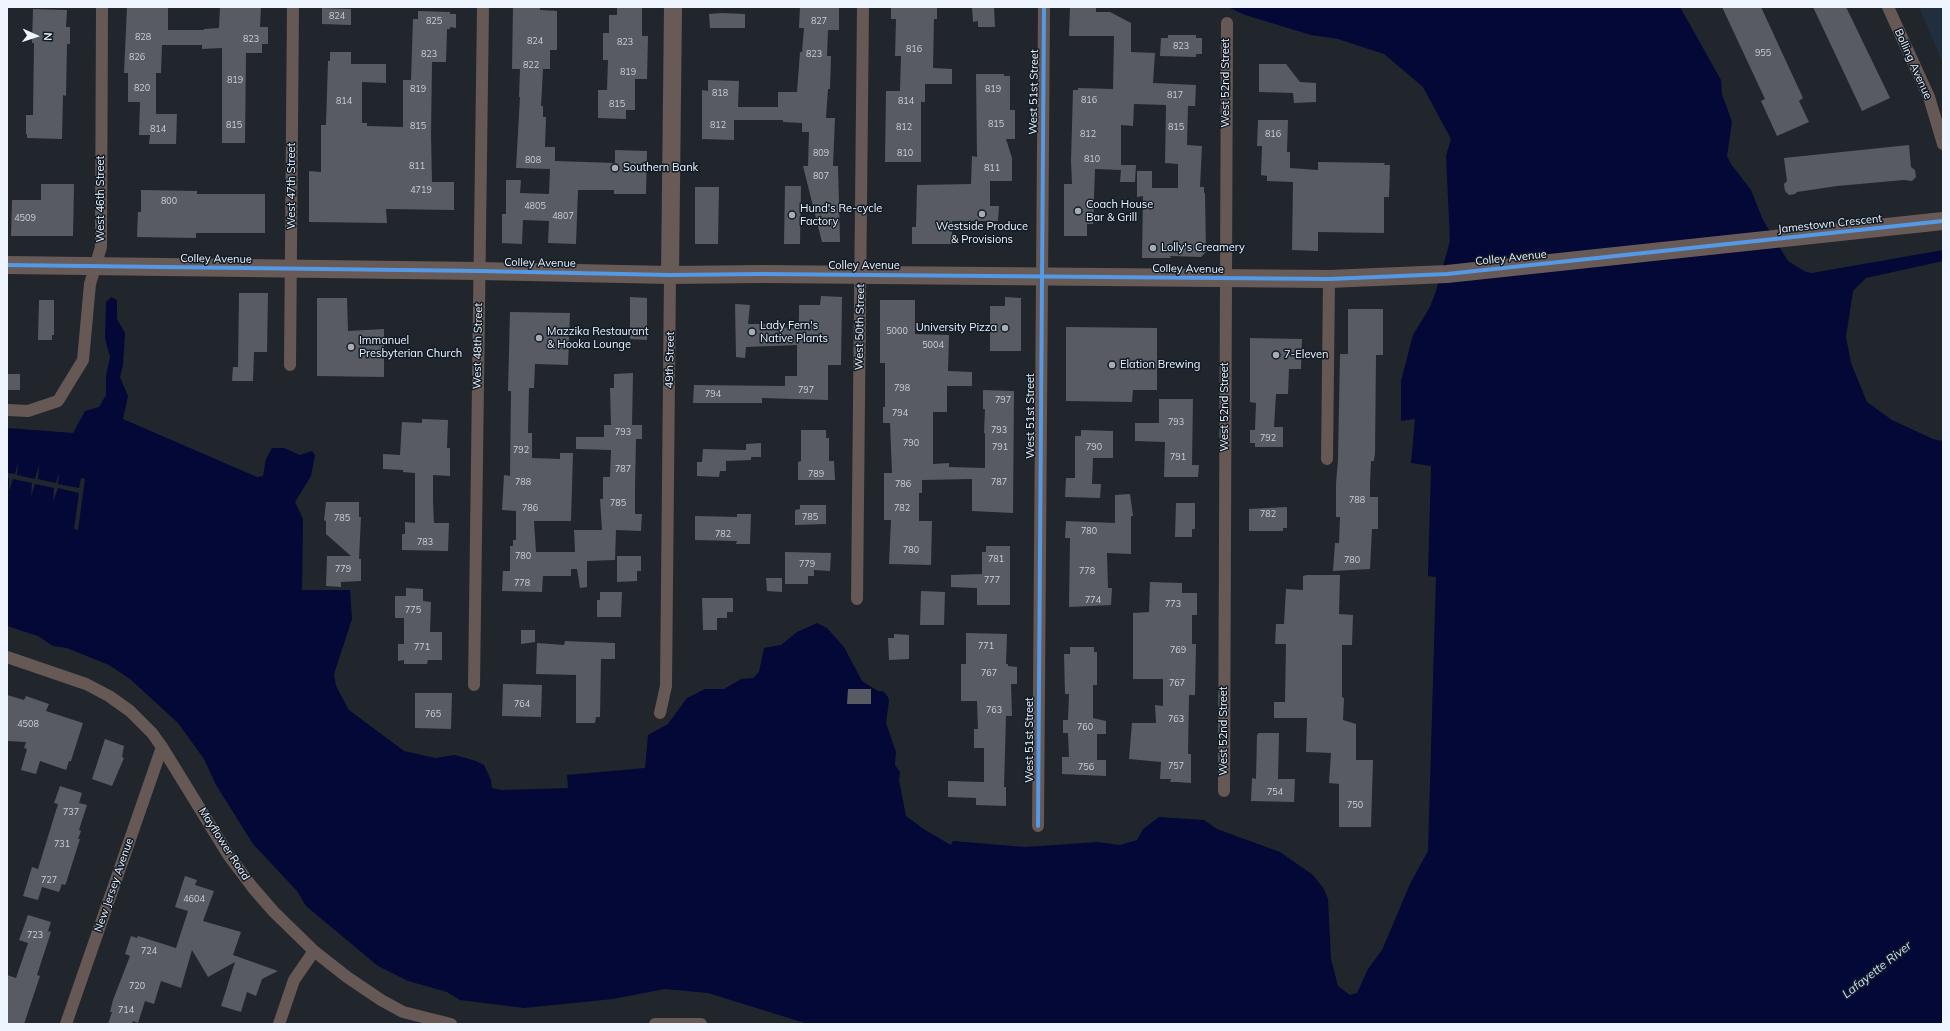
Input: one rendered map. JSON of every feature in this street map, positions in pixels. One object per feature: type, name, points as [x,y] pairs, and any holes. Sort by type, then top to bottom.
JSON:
[{"type":"main road","name":"49th Street","points":[[670,275],[673,7]]},
{"type":"main road","name":"Jamestown Crescent","points":[[1720,245],[1943,221]]},
{"type":"main road","name":"Colley Avenue","points":[[7,265],[96,265],[670,275],[1041,276],[1329,279],[1447,274],[1720,245]]},
{"type":"street","name":"West 46th Street","points":[[7,410],[28,411],[58,401],[83,360],[90,284],[101,247],[102,7]]},
{"type":"street","name":"West 47th Street","points":[[290,365],[293,7]]},
{"type":"street","name":"West 48th Street","points":[[474,685],[483,7]]},
{"type":"street","name":"West 50th Street","points":[[857,599],[863,7]]},
{"type":"street","name":"West 51st Street","points":[[1038,826],[1044,7]]},
{"type":"street","name":"Bolling Avenue","points":[[1888,7],[1929,97],[1943,144]]},
{"type":"street","name":"West 52nd Street","points":[[1224,790],[1227,22]]},
{"type":"street","name":"49th Street","points":[[660,713],[666,686],[670,275]]},
{"type":"street","points":[[1326,459],[1329,279]]},
{"type":"street","name":"Mayflower Road","points":[[7,657],[86,684],[109,696],[130,711],[152,733],[229,856],[249,883],[274,912],[314,951],[347,977],[381,1000],[403,1012],[451,1024]]},
{"type":"street","name":"New Jersey Avenue","points":[[66,1024],[162,747]]},
{"type":"street","points":[[279,1024],[294,980],[314,951]]},
{"type":"street","points":[[655,1024],[702,1024]]},
{"type":"shaded area","points":[[1919,7],[1943,7],[1943,62],[1941,59]]},
{"type":"water","name":"Lafayette River","points":[[1228,7],[1680,7],[1721,80],[1722,94],[1732,122],[1727,156],[1731,164],[1751,190],[1763,220],[1788,261],[1806,272],[1812,273],[1943,250],[1943,261],[1866,278],[1853,291],[1846,337],[1851,363],[1867,402],[1892,420],[1933,439],[1943,441],[1943,1024],[808,1024],[708,993],[665,989],[613,999],[524,1008],[460,1000],[447,992],[408,981],[378,966],[306,906],[297,891],[253,844],[216,785],[204,759],[178,723],[130,679],[109,665],[67,648],[53,646],[38,636],[7,626],[7,428],[73,433],[85,411],[99,407],[106,395],[106,376],[110,357],[105,338],[106,302],[111,297],[117,300],[117,319],[125,333],[123,365],[120,377],[128,396],[123,419],[257,477],[263,476],[266,459],[272,448],[284,448],[300,455],[312,451],[315,455],[311,476],[295,502],[303,519],[302,590],[350,590],[352,619],[334,674],[336,686],[349,710],[404,751],[435,758],[455,755],[476,761],[484,765],[491,780],[492,788],[502,790],[568,788],[567,775],[645,768],[648,735],[668,724],[687,698],[705,689],[724,689],[741,679],[753,678],[759,672],[764,648],[781,645],[797,632],[817,623],[827,628],[844,647],[862,681],[878,691],[883,691],[888,697],[889,701],[886,723],[896,752],[895,765],[900,772],[899,780],[906,816],[925,830],[951,845],[953,841],[1025,847],[1098,842],[1120,845],[1137,840],[1143,829],[1159,817],[1204,820],[1217,829],[1280,852],[1313,875],[1324,889],[1328,899],[1331,959],[1338,986],[1350,995],[1357,993],[1368,969],[1382,950],[1410,884],[1428,851],[1436,577],[1428,576],[1431,466],[1411,463],[1415,419],[1401,421],[1401,381],[1413,335],[1430,307],[1450,241],[1446,156],[1451,139],[1423,87],[1384,54],[1338,39],[1311,35],[1245,15]]},
{"type":"pier","points":[[18,462],[17,475],[35,479],[39,465],[38,479],[56,483],[59,472],[58,484],[79,488],[81,478],[85,479],[78,530],[74,529],[79,493],[58,488],[53,502],[54,488],[35,484],[31,497],[32,483],[13,479],[9,491],[9,478],[7,478],[7,473],[15,474]]},
{"type":"building","points":[[127,7],[168,7],[168,30],[204,30],[219,28],[220,7],[261,7],[260,27],[268,27],[268,44],[262,44],[262,53],[246,53],[245,143],[222,143],[222,48],[202,49],[202,45],[162,45],[161,73],[156,73],[156,114],[177,114],[176,144],[149,144],[150,135],[139,135],[140,102],[128,102],[128,73],[124,73]]},
{"type":"building","points":[[513,7],[540,7],[540,10],[557,11],[557,50],[550,50],[550,69],[543,69],[541,106],[543,106],[543,117],[546,117],[545,147],[555,147],[555,161],[615,163],[615,150],[647,151],[646,194],[614,194],[614,190],[578,190],[576,244],[548,243],[549,221],[523,220],[522,244],[502,243],[502,214],[506,214],[506,180],[521,180],[520,193],[549,194],[550,169],[516,168],[520,69],[512,69]]},
{"type":"building","points":[[617,7],[642,7],[642,36],[648,36],[647,79],[635,79],[635,110],[626,110],[626,119],[598,118],[598,90],[607,90],[608,60],[603,60],[603,33],[609,33],[609,15],[617,15]]},
{"type":"building","points":[[800,7],[839,8],[839,30],[828,30],[827,56],[831,56],[830,89],[828,89],[826,118],[835,118],[833,166],[838,166],[840,242],[822,242],[803,166],[808,166],[809,132],[802,132],[802,123],[783,122],[783,120],[734,120],[734,140],[702,139],[702,90],[708,91],[708,80],[739,81],[738,107],[778,107],[778,92],[797,92],[800,52],[802,52],[804,28],[799,28]]},
{"type":"building","points":[[891,7],[937,7],[937,19],[934,19],[933,68],[952,69],[952,84],[925,84],[925,102],[921,102],[921,162],[885,162],[886,91],[900,91],[901,56],[895,56],[896,19],[891,19]]},
{"type":"building","points":[[972,7],[994,7],[995,27],[978,27],[978,21],[973,22]]},
{"type":"building","points":[[1070,7],[1096,7],[1096,12],[1110,12],[1131,23],[1131,52],[1155,53],[1153,83],[1196,85],[1195,106],[1188,106],[1187,145],[1202,146],[1200,187],[1204,187],[1205,193],[1206,252],[1201,257],[1170,256],[1171,258],[1142,258],[1143,196],[1137,197],[1137,171],[1152,171],[1152,188],[1178,188],[1178,164],[1165,163],[1166,105],[1134,104],[1133,126],[1121,125],[1121,165],[1136,165],[1135,182],[1120,182],[1121,170],[1095,169],[1093,224],[1087,224],[1087,236],[1064,236],[1064,184],[1072,184],[1071,161],[1073,90],[1078,90],[1078,88],[1113,89],[1114,36],[1069,36]]},
{"type":"building","points":[[1722,7],[1761,7],[1803,98],[1799,101],[1809,122],[1777,136],[1761,101],[1765,99]]},
{"type":"building","points":[[1813,7],[1846,7],[1890,98],[1862,111]]},
{"type":"building","points":[[322,8],[351,9],[351,25],[322,24]]},
{"type":"building","points":[[33,9],[67,10],[66,27],[70,27],[70,44],[67,44],[66,96],[63,95],[62,139],[27,138],[26,134],[26,115],[33,115]]},
{"type":"building","points":[[418,11],[450,12],[450,14],[456,14],[456,28],[450,27],[450,29],[447,29],[446,62],[432,62],[431,135],[432,182],[454,182],[454,210],[386,209],[387,223],[309,222],[309,171],[321,172],[321,125],[326,125],[328,61],[330,61],[330,52],[351,52],[351,64],[386,64],[386,83],[362,82],[362,123],[367,123],[367,126],[403,127],[403,80],[411,80],[413,19],[418,19]]},
{"type":"building","points":[[709,14],[745,14],[745,28],[710,28]]},
{"type":"building","points":[[1168,35],[1196,35],[1196,38],[1202,38],[1202,54],[1196,54],[1196,57],[1160,56],[1161,38],[1168,38]]},
{"type":"building","points":[[1259,64],[1286,64],[1300,82],[1316,83],[1316,102],[1294,103],[1293,93],[1259,92]]},
{"type":"building","points":[[976,74],[1004,74],[1004,76],[1010,76],[1010,110],[1015,110],[1015,139],[1006,139],[1012,158],[1012,181],[990,181],[990,206],[999,206],[998,221],[952,221],[952,244],[912,244],[912,227],[916,227],[917,185],[971,184],[972,156],[977,157]]},
{"type":"building","points":[[1258,120],[1288,120],[1287,152],[1290,152],[1290,168],[1318,170],[1318,162],[1385,163],[1384,165],[1390,165],[1389,197],[1384,197],[1384,233],[1318,232],[1318,251],[1292,250],[1293,182],[1267,181],[1267,176],[1261,175],[1262,146],[1257,146]]},
{"type":"building","points":[[1909,145],[1911,167],[1915,170],[1916,177],[1912,181],[1904,180],[1837,186],[1797,192],[1789,195],[1785,191],[1784,184],[1787,181],[1784,158]]},
{"type":"building","points":[[41,184],[74,184],[73,236],[11,236],[12,200],[41,200]]},
{"type":"building","name":"Hund's Re-cycle Factory","points":[[785,186],[801,186],[800,244],[784,244]]},
{"type":"building","points":[[695,187],[719,187],[718,244],[695,244]]},
{"type":"building","points":[[141,190],[197,191],[197,194],[265,194],[265,233],[196,233],[196,238],[137,237],[138,212],[141,212]]},
{"type":"building","points":[[239,293],[268,293],[267,352],[254,352],[253,381],[232,381],[233,367],[238,367]]},
{"type":"building","points":[[821,296],[842,297],[841,365],[828,365],[828,400],[762,398],[762,403],[693,403],[694,385],[785,386],[785,376],[797,376],[797,345],[746,347],[745,358],[736,357],[735,304],[750,305],[748,324],[769,324],[768,327],[799,328],[799,305],[820,305]]},
{"type":"building","points":[[630,297],[647,298],[647,340],[630,339]]},
{"type":"building","name":"University Pizza","points":[[1005,297],[1021,298],[1021,351],[990,351],[990,306],[1005,306]]},
{"type":"building","name":"Immanuel Presbyterian Church","points":[[317,298],[347,298],[348,331],[384,329],[384,377],[317,376]]},
{"type":"building","points":[[39,300],[54,300],[54,335],[52,335],[52,340],[38,340]]},
{"type":"building","points":[[880,300],[915,300],[915,334],[949,335],[948,371],[972,372],[972,386],[947,386],[947,412],[933,412],[933,464],[949,463],[949,467],[985,468],[985,409],[983,409],[983,390],[1014,391],[1013,513],[972,511],[972,479],[922,480],[922,493],[919,493],[919,521],[932,521],[931,565],[889,564],[891,520],[884,520],[884,473],[892,473],[890,423],[883,423],[883,407],[885,407],[885,363],[880,363]]},
{"type":"building","points":[[1348,309],[1383,309],[1383,355],[1376,355],[1375,453],[1374,461],[1371,461],[1370,484],[1370,497],[1378,497],[1378,529],[1372,529],[1370,569],[1333,571],[1335,543],[1339,543],[1340,517],[1336,517],[1336,484],[1338,459],[1340,354],[1348,354]]},
{"type":"building","points":[[510,312],[570,313],[568,365],[535,364],[534,388],[529,388],[528,433],[532,433],[532,458],[560,459],[560,453],[573,453],[571,521],[534,521],[536,552],[575,552],[574,530],[602,530],[600,499],[603,499],[603,477],[610,477],[611,450],[576,449],[576,437],[604,437],[604,425],[611,425],[610,388],[614,388],[614,374],[633,373],[632,425],[642,425],[642,439],[636,439],[635,487],[635,514],[642,514],[641,531],[616,530],[615,560],[587,561],[587,587],[580,588],[577,569],[571,569],[571,576],[543,576],[542,592],[502,591],[503,571],[510,571],[510,546],[513,546],[513,540],[516,540],[516,511],[502,510],[504,475],[510,476],[511,391],[508,391]]},
{"type":"building","name":"Elation Brewing","points":[[1066,327],[1157,328],[1157,390],[1133,390],[1132,402],[1066,401]]},
{"type":"building","points":[[1250,338],[1302,339],[1301,369],[1289,369],[1288,394],[1276,394],[1274,427],[1283,427],[1283,447],[1255,447],[1255,443],[1250,443],[1250,430],[1255,430],[1256,403],[1250,402]]},
{"type":"building","points":[[7,374],[20,374],[20,390],[7,390]]},
{"type":"building","points":[[1159,399],[1193,399],[1192,465],[1199,465],[1198,477],[1164,477],[1165,442],[1135,441],[1135,423],[1159,423]]},
{"type":"building","points":[[422,419],[448,420],[447,448],[450,448],[450,476],[433,475],[433,502],[434,523],[449,523],[448,551],[402,550],[402,534],[405,534],[405,522],[415,523],[415,473],[403,472],[403,470],[383,469],[383,454],[400,455],[402,422],[422,423]]},
{"type":"building","points":[[801,430],[826,430],[826,438],[829,438],[829,461],[834,461],[835,480],[798,480],[798,462],[801,461]]},
{"type":"building","points":[[1081,430],[1113,431],[1113,458],[1093,458],[1092,484],[1101,484],[1100,498],[1065,497],[1066,478],[1075,478],[1075,436],[1081,436]]},
{"type":"building","points":[[761,443],[761,457],[751,457],[751,460],[726,461],[726,471],[720,471],[719,477],[697,476],[697,462],[702,462],[703,449],[746,450],[746,444]]},
{"type":"building","points":[[1130,494],[1133,516],[1131,516],[1131,554],[1107,553],[1108,588],[1112,588],[1111,605],[1069,607],[1070,538],[1065,538],[1066,521],[1115,523],[1115,495]]},
{"type":"building","points":[[326,502],[359,502],[359,517],[361,517],[359,559],[361,559],[361,581],[341,582],[341,587],[326,586],[327,556],[351,556],[326,534],[326,521],[324,520]]},
{"type":"building","points":[[1176,503],[1195,503],[1195,529],[1192,529],[1192,537],[1175,537]]},
{"type":"building","points":[[800,505],[826,505],[826,524],[795,525],[795,510],[800,509]]},
{"type":"building","points":[[1287,507],[1287,528],[1283,528],[1283,531],[1249,531],[1249,509]]},
{"type":"building","points":[[737,514],[751,514],[750,544],[736,544],[737,541],[695,540],[695,516],[737,517]]},
{"type":"building","points":[[986,546],[1010,546],[1010,605],[977,605],[977,588],[951,587],[951,575],[982,574],[982,552],[986,552]]},
{"type":"building","points":[[785,552],[831,553],[830,571],[814,570],[814,576],[808,576],[808,584],[785,584]]},
{"type":"building","points":[[617,556],[641,556],[641,571],[637,571],[637,581],[617,582]]},
{"type":"building","points":[[1340,575],[1339,614],[1353,615],[1352,645],[1342,645],[1342,697],[1344,698],[1343,720],[1356,724],[1356,760],[1373,760],[1371,827],[1339,827],[1339,784],[1329,783],[1331,753],[1306,752],[1307,718],[1274,718],[1274,702],[1285,702],[1286,644],[1275,644],[1276,624],[1284,624],[1286,589],[1303,590],[1303,576]]},
{"type":"building","points":[[766,578],[782,578],[782,592],[767,591]]},
{"type":"building","points":[[1150,582],[1182,583],[1182,593],[1197,593],[1197,615],[1192,615],[1192,644],[1196,644],[1195,695],[1189,695],[1188,754],[1191,754],[1191,783],[1170,782],[1171,779],[1160,779],[1161,762],[1129,759],[1132,723],[1156,723],[1155,705],[1163,706],[1163,679],[1133,679],[1133,613],[1149,612]]},
{"type":"building","points":[[406,588],[423,589],[423,601],[431,602],[430,632],[442,632],[442,660],[428,660],[427,664],[404,664],[404,660],[398,661],[398,644],[404,644],[404,618],[395,618],[395,596],[406,596]]},
{"type":"building","points":[[921,591],[945,592],[944,625],[920,625]]},
{"type":"building","points":[[600,592],[622,592],[621,617],[597,617],[597,600],[600,600]]},
{"type":"building","points":[[702,598],[733,598],[733,612],[727,612],[727,618],[717,618],[717,630],[703,630]]},
{"type":"building","points":[[521,630],[535,630],[535,642],[521,644]]},
{"type":"building","points":[[966,633],[1007,634],[1006,664],[1008,664],[1008,666],[1017,667],[1017,684],[1011,684],[1012,716],[1006,716],[1004,787],[1006,787],[1006,806],[976,805],[976,798],[948,797],[948,781],[984,782],[984,748],[974,748],[974,729],[978,729],[977,701],[961,701],[961,664],[966,664]]},
{"type":"building","points":[[894,634],[909,635],[909,659],[889,660],[888,638],[894,638]]},
{"type":"building","points":[[565,641],[615,643],[615,659],[601,659],[600,717],[596,717],[595,723],[576,723],[576,675],[536,674],[537,643],[564,645]]},
{"type":"building","points":[[1070,647],[1094,647],[1094,652],[1097,652],[1097,685],[1093,685],[1093,718],[1106,721],[1106,734],[1097,734],[1097,760],[1106,760],[1106,776],[1062,774],[1062,757],[1069,757],[1068,733],[1063,733],[1063,720],[1068,720],[1069,694],[1065,694],[1064,654],[1070,654]]},
{"type":"building","points":[[503,684],[542,685],[541,717],[502,716]]},
{"type":"building","points":[[848,689],[871,689],[871,704],[847,704]]},
{"type":"building","points":[[415,693],[452,693],[451,729],[415,728]]},
{"type":"building","points":[[7,695],[24,700],[26,696],[49,704],[46,711],[83,723],[71,761],[69,761],[66,770],[40,761],[36,774],[21,770],[27,749],[24,748],[26,742],[7,741]]},
{"type":"building","points":[[1259,733],[1279,733],[1278,779],[1295,779],[1294,802],[1251,801],[1252,778],[1256,779],[1257,735]]},
{"type":"building","points":[[105,739],[124,746],[122,757],[124,758],[112,786],[92,779]]},
{"type":"building","points":[[60,786],[82,793],[79,803],[87,805],[79,830],[81,831],[78,839],[80,839],[65,885],[62,884],[59,892],[42,887],[38,900],[23,896],[32,867],[38,869],[58,804],[54,803]]},
{"type":"building","points":[[185,876],[197,880],[195,885],[214,891],[203,921],[241,932],[233,955],[278,971],[262,979],[256,996],[247,992],[241,1012],[221,1006],[235,962],[208,977],[192,950],[181,988],[161,981],[154,1004],[145,1001],[138,1023],[133,1021],[132,1024],[108,1024],[112,1012],[110,1012],[113,1000],[130,956],[125,954],[131,936],[137,938],[138,936],[176,948],[188,911],[175,907]]},
{"type":"building","points":[[28,915],[51,922],[48,931],[51,932],[37,975],[40,976],[24,1024],[7,1024],[7,975],[16,978],[28,943],[19,940]]},
{"type":"cycle path","points":[[1038,826],[1044,7]]},
{"type":"cycle path","points":[[7,265],[670,275],[762,274],[1329,279],[1447,274],[1943,221]]},
{"type":"place","name":"Southern Bank","points":[[615,168]]},
{"type":"place","name":"Coach House Bar & Grill","points":[[1078,211]]},
{"type":"place","name":"Westside Produce & Provisions","points":[[982,214]]},
{"type":"place","name":"Hund's Re-cycle Factory","points":[[792,215]]},
{"type":"place","name":"Lolly's Creamery","points":[[1153,248]]},
{"type":"place","name":"University Pizza","points":[[1005,328]]},
{"type":"place","name":"Lady Fern's Native Plants","points":[[752,332]]},
{"type":"place","name":"Mazzika Restaurant & Hooka Lounge","points":[[539,338]]},
{"type":"place","name":"Immanuel Presbyterian Church","points":[[351,347]]},
{"type":"place","name":"7-Eleven","points":[[1276,355]]},
{"type":"place","name":"Elation Brewing","points":[[1112,365]]}]
